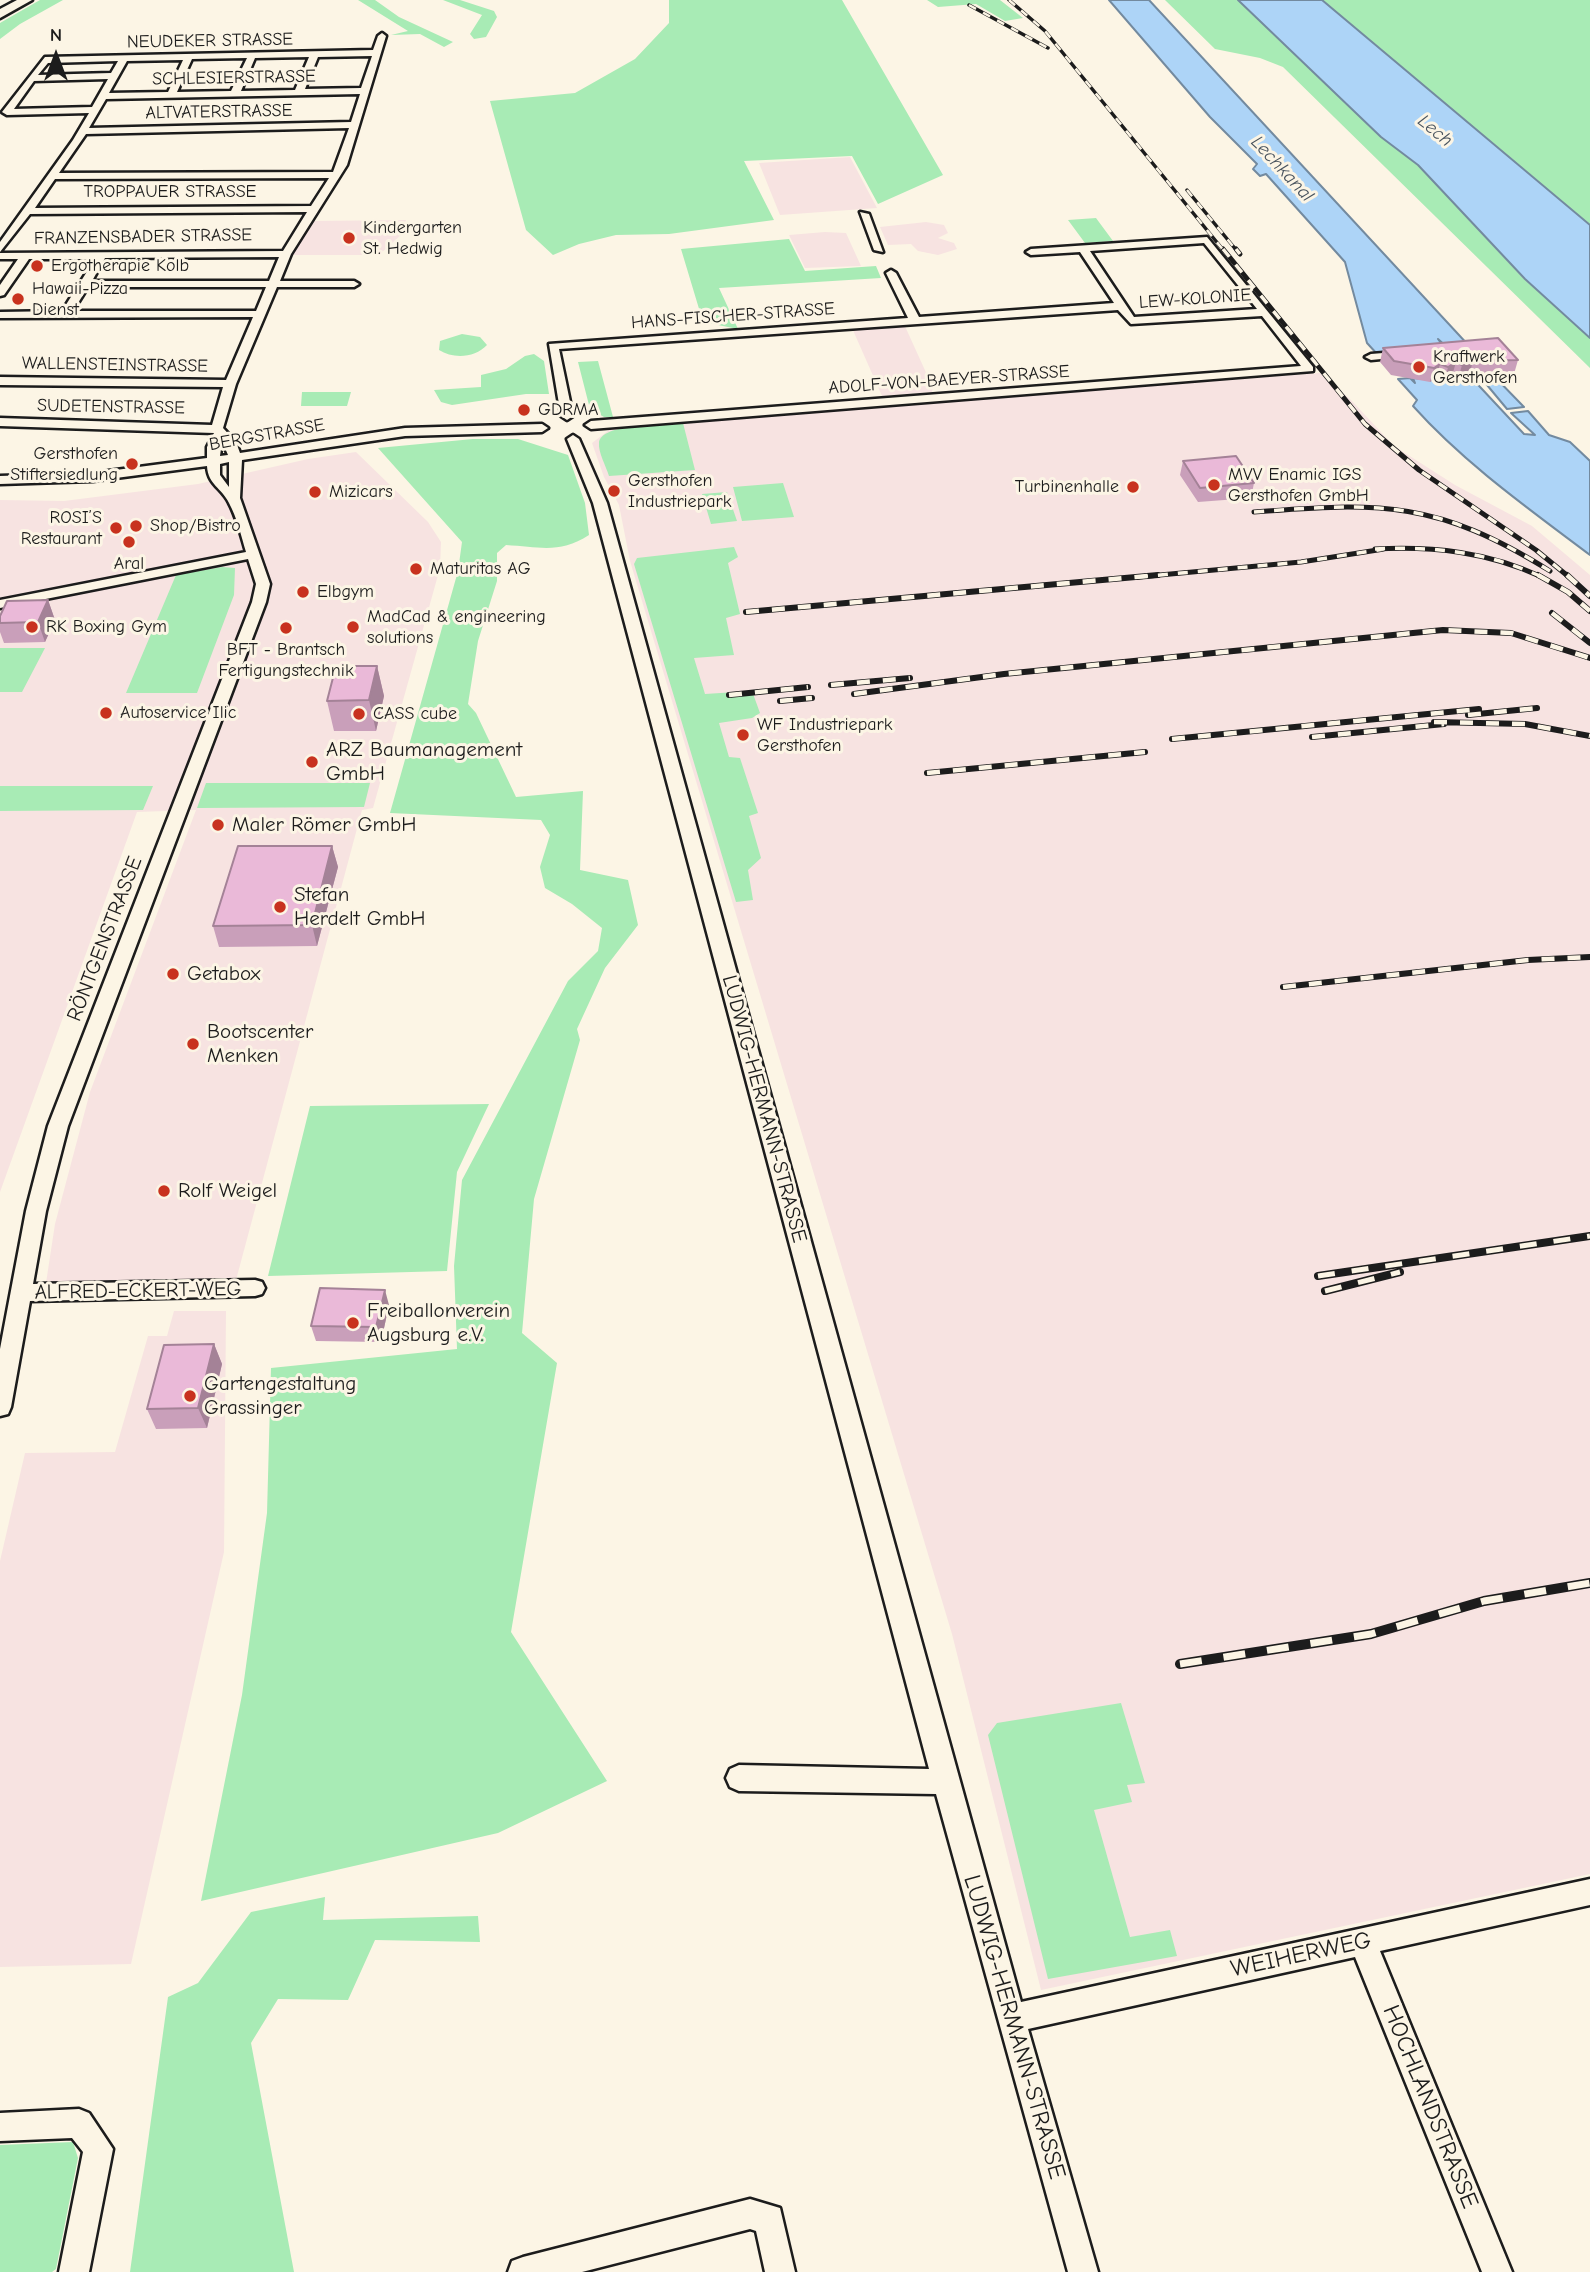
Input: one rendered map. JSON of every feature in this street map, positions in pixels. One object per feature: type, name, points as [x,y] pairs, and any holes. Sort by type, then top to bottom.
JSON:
[{"type":"highway","points":[[0,5],[10,0]]},
{"type":"highway","points":[[0,14],[26,0]]},
{"type":"street","points":[[213,463],[215,438],[230,384],[286,254],[337,174],[356,125],[382,36]]},
{"type":"street","name":"NEUDEKER STRASSE","points":[[32,78],[45,60],[377,53]]},
{"type":"street","points":[[299,92],[314,55]]},
{"type":"street","points":[[234,93],[252,56]]},
{"type":"street","points":[[171,95],[189,57]]},
{"type":"street","points":[[0,249],[83,131],[124,58]]},
{"type":"street","points":[[95,110],[7,112],[32,78],[113,76]]},
{"type":"street","name":"SCHLESIERSTRASSE","points":[[103,96],[366,91]]},
{"type":"street","name":"ALTVATERSTRASSE","points":[[83,131],[356,125]]},
{"type":"street","points":[[225,175],[233,160]]},
{"type":"street","points":[[52,176],[337,174]]},
{"type":"street","name":"TROPPAUER STRASSE","points":[[26,211],[314,209]]},
{"type":"street","points":[[864,214],[879,250]]},
{"type":"street","name":"LEW-KOLONIE","points":[[1031,252],[1207,240],[1309,369]]},
{"type":"street","name":"LEW-KOLONIE","points":[[1083,248],[1131,321],[1265,312]]},
{"type":"street","name":"FRANZENSBADER STRASSE","points":[[0,256],[286,254]]},
{"type":"street","points":[[65,315],[102,255]]},
{"type":"street","points":[[0,293],[26,256]]},
{"type":"street","points":[[891,273],[915,321]]},
{"type":"street","points":[[84,284],[354,284]]},
{"type":"street","name":"HANS-FISCHER-STRASSE","points":[[553,346],[1122,306]]},
{"type":"street","points":[[0,315],[260,314]]},
{"type":"street","name":"LUDWIG-HERMANN-STRASSE","points":[[553,346],[561,428],[599,499],[945,1782],[1083,2272]]},
{"type":"street","points":[[1371,357],[1424,353]]},
{"type":"street","name":"ADOLF-VON-BAEYER-STRASSE","points":[[561,428],[1309,369]]},
{"type":"street","name":"WALLENSTEINSTRASSE","points":[[0,381],[230,384]]},
{"type":"street","name":"SUDETENSTRASSE","points":[[0,422],[219,430]]},
{"type":"street","name":"BERGSTRASSE","points":[[0,480],[109,478],[403,432],[561,428]]},
{"type":"street","points":[[219,430],[228,437],[234,459]]},
{"type":"street","name":"RÖNTGENSTRASSE","points":[[234,459],[238,483],[234,498]]},
{"type":"street","name":"RÖNTGENSTRASSE","points":[[0,1407],[36,1211],[58,1126],[259,602],[263,584],[254,554],[234,498],[221,487],[214,475],[213,463]]},
{"type":"street","points":[[0,604],[254,554]]},
{"type":"street","name":"ALFRED-ECKERT-WEG","points":[[20,1293],[255,1288]]},
{"type":"street","points":[[739,1778],[945,1782]]},
{"type":"street","name":"WEIHERWEG","points":[[1013,2018],[1590,1892]]},
{"type":"street","name":"HOCHLANDSTRASSE","points":[[1363,1942],[1497,2272]]},
{"type":"street","points":[[0,2127],[79,2123],[98,2149],[74,2272]]},
{"type":"street","points":[[523,2272],[566,2267],[750,2214],[769,2219],[780,2272]]},
{"type":"shaded area","points":[[850,157],[877,208],[780,215],[759,163]]},
{"type":"shaded area","name":"Kindergarten St. Hedwig","points":[[406,220],[401,235],[379,255],[292,255],[314,221]]},
{"type":"shaded area","points":[[926,222],[944,225],[948,233],[938,238],[954,243],[957,249],[938,255],[918,251],[911,244],[888,245],[880,227]]},
{"type":"shaded area","points":[[846,233],[861,266],[805,268],[789,235]]},
{"type":"shaded area","points":[[904,324],[933,388],[932,392],[882,396],[852,328]]},
{"type":"shaded area","points":[[1320,373],[1351,400],[1394,446],[1455,485],[1532,526],[1590,575],[1590,1874],[1041,1990],[952,1634],[630,561],[619,505],[604,477],[592,443],[613,427]]},
{"type":"shaded area","points":[[356,452],[428,522],[441,542],[440,568],[373,808],[362,810],[236,1280],[46,1283],[55,1224],[90,1092],[196,810],[137,812],[0,1192],[0,500],[64,501],[198,484],[308,459]]},
{"type":"shaded area","points":[[174,1311],[226,1311],[224,1552],[131,1964],[0,1967],[0,1561],[25,1453],[115,1452],[148,1336],[167,1336]]},
{"type":"green space","points":[[40,0],[63,0],[20,24],[0,39],[0,23]]},
{"type":"green space","points":[[358,0],[375,0],[399,17],[453,42],[444,47],[420,34],[391,35],[408,31]]},
{"type":"green space","points":[[443,0],[460,0],[494,11],[497,17],[486,37],[474,39],[470,34],[482,15]]},
{"type":"green space","points":[[669,0],[842,0],[943,175],[878,204],[852,156],[744,161],[774,220],[669,234],[616,235],[579,244],[553,255],[526,230],[490,101],[575,93],[635,59],[669,23]]},
{"type":"green space","points":[[927,0],[1000,0],[1023,18],[1005,21],[976,4],[938,7]]},
{"type":"green space","points":[[1165,0],[1238,0],[1381,137],[1418,165],[1524,279],[1590,338],[1590,368],[1283,67],[1260,58],[1215,49]]},
{"type":"green space","points":[[1322,0],[1590,0],[1590,225],[1558,199]]},
{"type":"green space","points":[[1096,218],[1113,241],[1085,243],[1068,220]]},
{"type":"green space","points":[[789,239],[805,271],[876,266],[881,278],[719,288],[738,329],[703,322],[681,249]]},
{"type":"green space","points":[[462,334],[480,337],[487,345],[476,353],[464,356],[439,350],[440,341]]},
{"type":"green space","points":[[534,354],[544,361],[549,394],[526,394],[452,405],[441,402],[434,390],[481,387],[481,375],[506,369],[525,356]]},
{"type":"green space","points":[[598,361],[613,417],[604,417],[590,409],[578,362]]},
{"type":"green space","points":[[302,392],[351,392],[347,406],[301,406]]},
{"type":"green space","points":[[683,423],[695,470],[609,476],[599,447],[602,436],[622,428]]},
{"type":"green space","points":[[473,439],[518,439],[568,455],[585,503],[589,535],[559,547],[506,545],[497,553],[497,581],[478,641],[468,704],[476,713],[516,797],[583,791],[580,870],[628,880],[638,925],[605,968],[577,1029],[580,1040],[534,1199],[522,1333],[557,1363],[511,1632],[607,1781],[498,1833],[201,1901],[242,1695],[267,1513],[271,1368],[457,1349],[454,1266],[462,1180],[568,981],[598,951],[602,928],[572,904],[545,888],[540,867],[550,835],[541,820],[390,813],[458,571],[462,542],[378,448]]},
{"type":"green space","points":[[783,483],[794,517],[742,521],[733,487]]},
{"type":"green space","points":[[727,492],[737,521],[711,524],[702,494]]},
{"type":"green space","points":[[734,547],[738,557],[728,563],[740,614],[726,618],[734,655],[694,658],[705,694],[752,691],[760,713],[752,718],[719,723],[729,757],[740,758],[758,813],[749,816],[761,858],[748,870],[753,900],[736,902],[634,564],[637,558]]},
{"type":"green space","points":[[222,567],[235,568],[234,595],[197,693],[126,693],[176,575]]},
{"type":"green space","points":[[0,648],[45,648],[22,692],[0,692]]},
{"type":"green space","points":[[206,783],[370,783],[364,807],[197,808]]},
{"type":"green space","points":[[0,786],[153,786],[143,810],[0,811]]},
{"type":"green space","points":[[489,1104],[457,1172],[447,1271],[268,1276],[310,1106]]},
{"type":"green space","points":[[1121,1703],[1145,1783],[1127,1785],[1132,1802],[1094,1810],[1130,1937],[1170,1930],[1177,1956],[1048,1979],[988,1735],[997,1723]]},
{"type":"green space","points":[[325,1897],[323,1920],[478,1916],[480,1942],[375,1940],[348,2000],[278,1999],[251,2043],[294,2272],[130,2272],[168,1997],[198,1983],[251,1912]]},
{"type":"green space","points":[[73,2142],[78,2158],[56,2269],[52,2272],[0,2272],[0,2145]]},
{"type":"water","name":"Lechkanal","points":[[1109,0],[1149,0],[1471,348],[1449,349],[1438,339],[1446,350],[1378,355],[1367,343],[1345,262],[1266,174],[1260,176],[1253,169],[1257,164],[1210,117]]},
{"type":"water","name":"Lech","points":[[1238,0],[1322,0],[1590,225],[1590,338],[1525,279],[1418,165],[1381,137]]},
{"type":"water","points":[[1490,372],[1524,407],[1507,409],[1477,373]]},
{"type":"water","points":[[1467,373],[1524,434],[1535,435],[1511,413],[1528,411],[1549,435],[1570,442],[1590,461],[1590,555],[1498,485],[1454,447],[1413,406],[1417,400],[1398,379],[1410,378],[1415,383],[1413,378]]},
{"type":"building","points":[[1498,338],[1518,360],[1473,361],[1462,365],[1456,362],[1448,367],[1440,364],[1434,368],[1394,361],[1383,348]]},
{"type":"building","points":[[1236,456],[1254,483],[1200,488],[1183,461]]},
{"type":"building","points":[[48,600],[38,622],[0,623],[0,616],[7,601]]},
{"type":"building","points":[[336,666],[377,666],[369,700],[327,701]]},
{"type":"building","name":"Stefan Herdelt GmbH","points":[[238,846],[332,846],[312,925],[213,926]]},
{"type":"building","points":[[320,1288],[385,1290],[376,1327],[311,1326]]},
{"type":"building","points":[[214,1344],[198,1408],[147,1409],[164,1345]]},
{"type":"railway","points":[[1009,0],[1045,31],[1224,251]]},
{"type":"railway","points":[[969,5],[1048,48]]},
{"type":"railway","points":[[1187,190],[1237,251]]},
{"type":"railway","points":[[1223,249],[1365,424],[1419,470],[1536,550],[1569,577]]},
{"type":"railway","points":[[1236,249],[1240,254]]},
{"type":"railway","points":[[1254,512],[1338,507],[1408,512],[1441,519],[1474,531],[1550,571]]},
{"type":"railway","points":[[1375,549],[1384,549]]},
{"type":"railway","points":[[1138,577],[1301,562],[1384,549]]},
{"type":"railway","points":[[1384,549],[1460,552],[1522,568],[1540,576]]},
{"type":"railway","points":[[746,612],[1158,575]]},
{"type":"railway","points":[[1567,575],[1590,596]]},
{"type":"railway","points":[[1540,576],[1568,592],[1590,611]]},
{"type":"railway","points":[[1552,613],[1590,643]]},
{"type":"railway","points":[[854,694],[1004,674],[1443,630],[1511,633],[1590,658]]},
{"type":"railway","points":[[831,685],[910,678]]},
{"type":"railway","points":[[729,695],[808,687]]},
{"type":"railway","points":[[780,701],[812,698]]},
{"type":"railway","points":[[1468,715],[1537,708]]},
{"type":"railway","points":[[1172,739],[1479,709]]},
{"type":"railway","points":[[1434,722],[1525,724],[1590,736]]},
{"type":"railway","points":[[1312,737],[1444,724]]},
{"type":"railway","points":[[927,773],[1145,752]]},
{"type":"railway","points":[[1283,987],[1528,960],[1590,957]]},
{"type":"railway","points":[[1318,1276],[1590,1236]]},
{"type":"railway","points":[[1325,1291],[1400,1272]]},
{"type":"railway","points":[[1180,1664],[1371,1634],[1484,1601],[1590,1583]]},
{"type":"place","name":"Kindergarten St. Hedwig","points":[[349,238]]},
{"type":"place","name":"Ergotherapie Kolb","points":[[37,266]]},
{"type":"place","name":"Hawaii-Pizza Dienst","points":[[18,299]]},
{"type":"place","name":"Kraftwerk Gersthofen","points":[[1419,367]]},
{"type":"place","name":"GDRMA","points":[[524,410]]},
{"type":"place","name":"Gersthofen Stiftersiedlung","points":[[132,464]]},
{"type":"place","name":"MVV Enamic IGS Gersthofen GmbH","points":[[1214,485]]},
{"type":"place","name":"Turbinenhalle","points":[[1133,487]]},
{"type":"place","name":"Gersthofen Industriepark","points":[[614,491]]},
{"type":"place","name":"Mizicars","points":[[315,492]]},
{"type":"place","name":"Shop/Bistro","points":[[136,526]]},
{"type":"place","name":"ROSI’S Restaurant","points":[[116,528]]},
{"type":"place","name":"Aral","points":[[129,542]]},
{"type":"place","name":"Maturitas AG","points":[[416,569]]},
{"type":"place","name":"Elbgym","points":[[303,592]]},
{"type":"place","name":"RK Boxing Gym","points":[[32,627]]},
{"type":"place","name":"MadCad & engineering solutions","points":[[353,627]]},
{"type":"place","name":"BFT - Brantsch Fertigungstechnik","points":[[286,628]]},
{"type":"place","name":"Autoservice Ilic","points":[[106,713]]},
{"type":"place","name":"CASS cube","points":[[359,714]]},
{"type":"place","name":"WF Industriepark Gersthofen","points":[[743,735]]},
{"type":"place","name":"ARZ Baumanagement GmbH","points":[[312,762]]},
{"type":"place","name":"Maler Römer GmbH","points":[[218,825]]},
{"type":"place","name":"Stefan Herdelt GmbH","points":[[280,907]]},
{"type":"place","name":"Getabox","points":[[173,974]]},
{"type":"place","name":"Bootscenter Menken","points":[[193,1044]]},
{"type":"place","name":"Rolf Weigel","points":[[164,1191]]},
{"type":"place","name":"Freiballonverein Augsburg e.V.","points":[[353,1323]]},
{"type":"place","name":"Gartengestaltung Grassinger","points":[[190,1396]]}]
